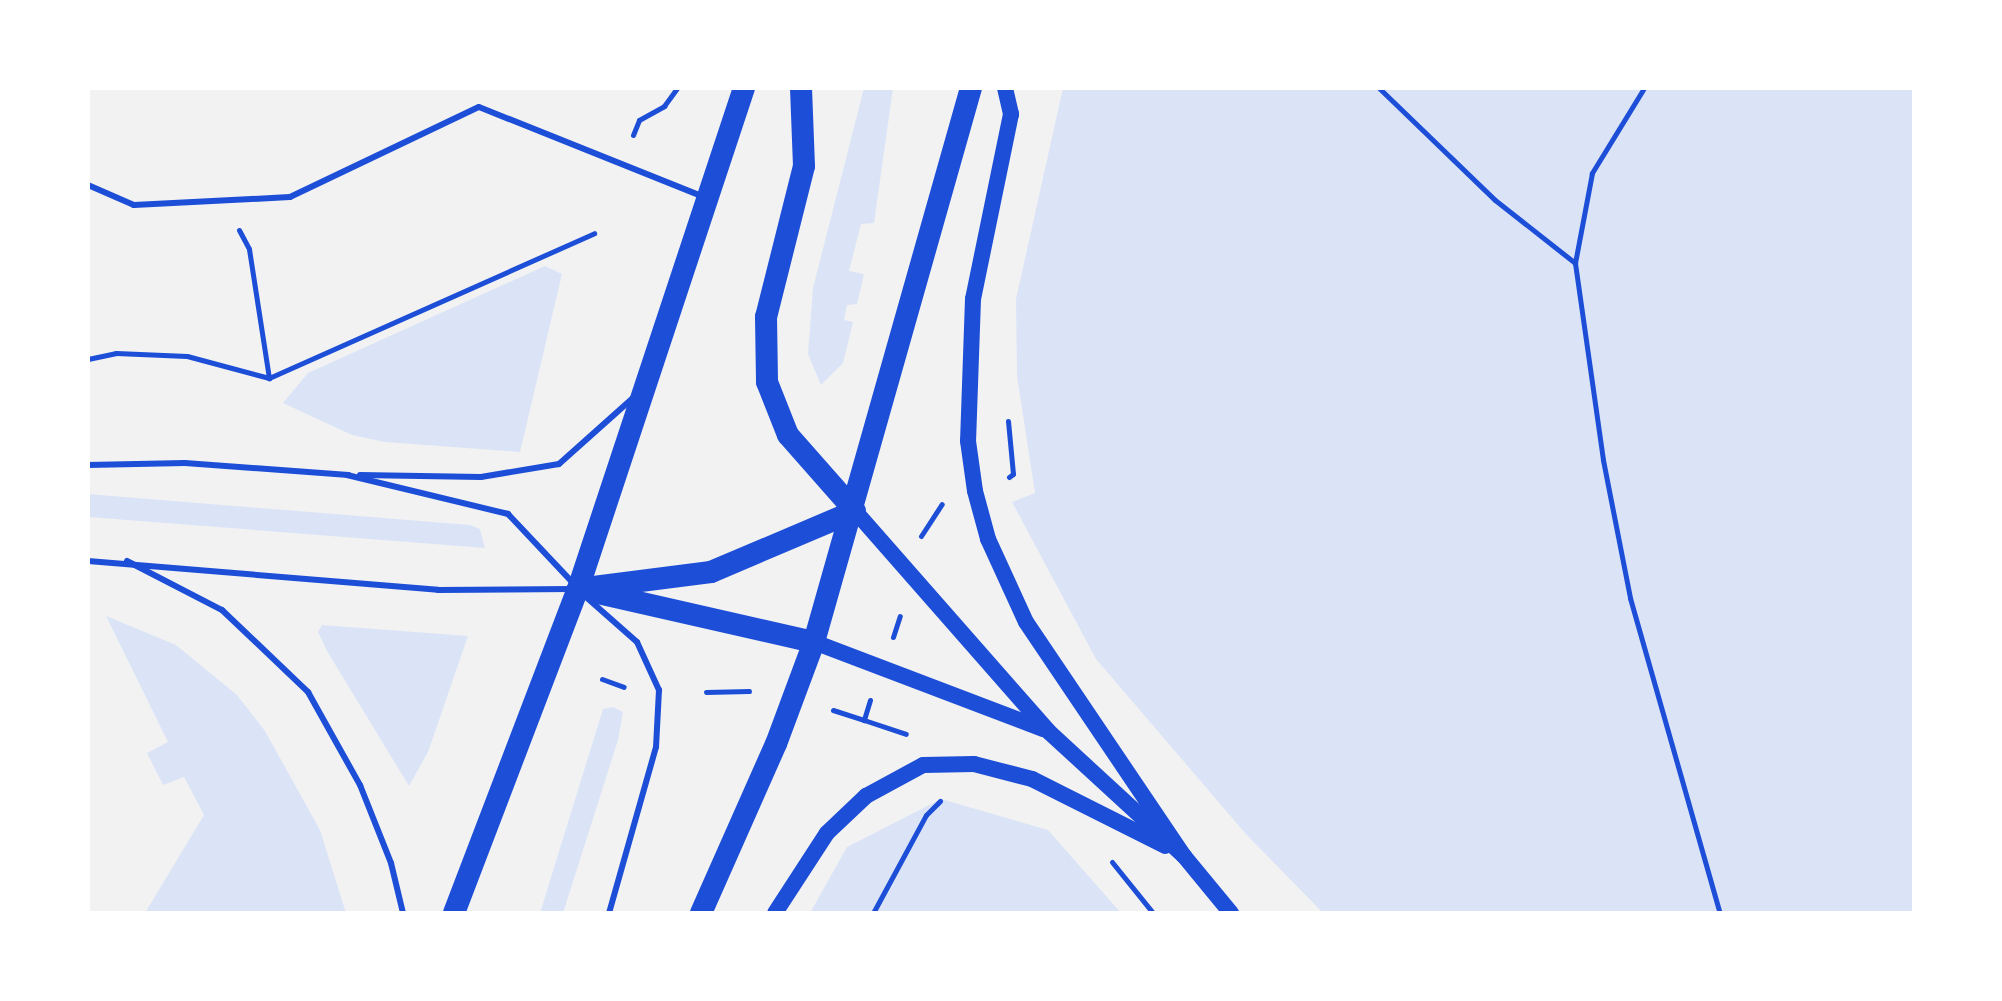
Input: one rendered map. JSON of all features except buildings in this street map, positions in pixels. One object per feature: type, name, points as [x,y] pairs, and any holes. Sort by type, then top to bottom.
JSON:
[{"type":"highway","points":[[454,913],[578,589],[744,88]]},
{"type":"highway","points":[[801,88],[804,166],[766,317],[767,382],[788,435],[855,511]]},
{"type":"highway","points":[[701,913],[776,744],[814,642],[855,511],[971,88]]},
{"type":"highway","points":[[578,589],[711,572],[855,511]]},
{"type":"highway","points":[[578,589],[814,642]]},
{"type":"main road","points":[[1005,88],[1011,114],[985,230],[970,341],[968,441],[975,491],[988,539],[1026,622],[1184,856],[1231,913]]},
{"type":"main road","points":[[855,511],[1048,731],[1184,856]]},
{"type":"main road","points":[[814,642],[1048,731]]},
{"type":"main road","points":[[775,913],[827,833],[866,796],[923,765],[974,764],[1032,779],[1184,856]]},
{"type":"lane","points":[[88,185],[134,205],[290,197],[479,107],[709,199]]},
{"type":"lane","points":[[88,465],[185,463],[347,475],[481,477],[559,464],[646,387]]},
{"type":"lane","points":[[347,475],[508,514],[578,589],[637,642],[659,690],[656,747],[609,913]]},
{"type":"lane","points":[[88,561],[124,560],[451,590],[578,589]]},
{"type":"lane","points":[[124,560],[222,610],[308,692],[360,785],[391,863],[403,913]]},
{"type":"path","points":[[621,163],[639,120],[664,106],[677,88]]},
{"type":"path","points":[[1379,88],[1495,200],[1575,263]]},
{"type":"path","points":[[1644,88],[1592,173],[1575,263],[1603,460],[1630,598],[1720,913]]},
{"type":"path","points":[[90,356],[187,356],[269,378],[594,233]]},
{"type":"path","points":[[249,249],[269,378]]},
{"type":"path","points":[[921,537],[943,502]]},
{"type":"path","points":[[890,645],[901,614]]},
{"type":"path","points":[[602,679],[631,690]]},
{"type":"path","points":[[864,720],[874,690]]},
{"type":"path","points":[[706,692],[749,691]]},
{"type":"path","points":[[833,710],[914,737]]},
{"type":"path","points":[[873,913],[926,815],[941,799]]},
{"type":"shaded area","points":[[864,88],[893,88],[874,223],[861,224],[849,271],[864,274],[857,304],[847,305],[844,320],[853,322],[843,363],[821,385],[808,354],[813,288]]},
{"type":"shaded area","points":[[1063,88],[1914,88],[1914,913],[1323,913],[1245,833],[1096,659],[1012,502],[1035,493],[1017,376],[1016,299]]},
{"type":"shaded area","points":[[545,266],[562,274],[520,452],[385,442],[352,435],[283,403],[308,373]]},
{"type":"shaded area","points":[[88,494],[470,525],[480,529],[485,548],[88,517]]},
{"type":"shaded area","points":[[106,616],[176,645],[237,695],[265,731],[320,830],[346,913],[145,913],[204,815],[184,777],[163,785],[147,753],[168,742]]},
{"type":"shaded area","points":[[322,625],[468,636],[428,752],[409,786],[327,651],[318,632]]},
{"type":"shaded area","points":[[613,707],[623,712],[618,740],[563,913],[540,913],[603,709]]},
{"type":"shaded area","points":[[941,799],[1048,830],[1121,913],[810,913],[847,847]]}]
